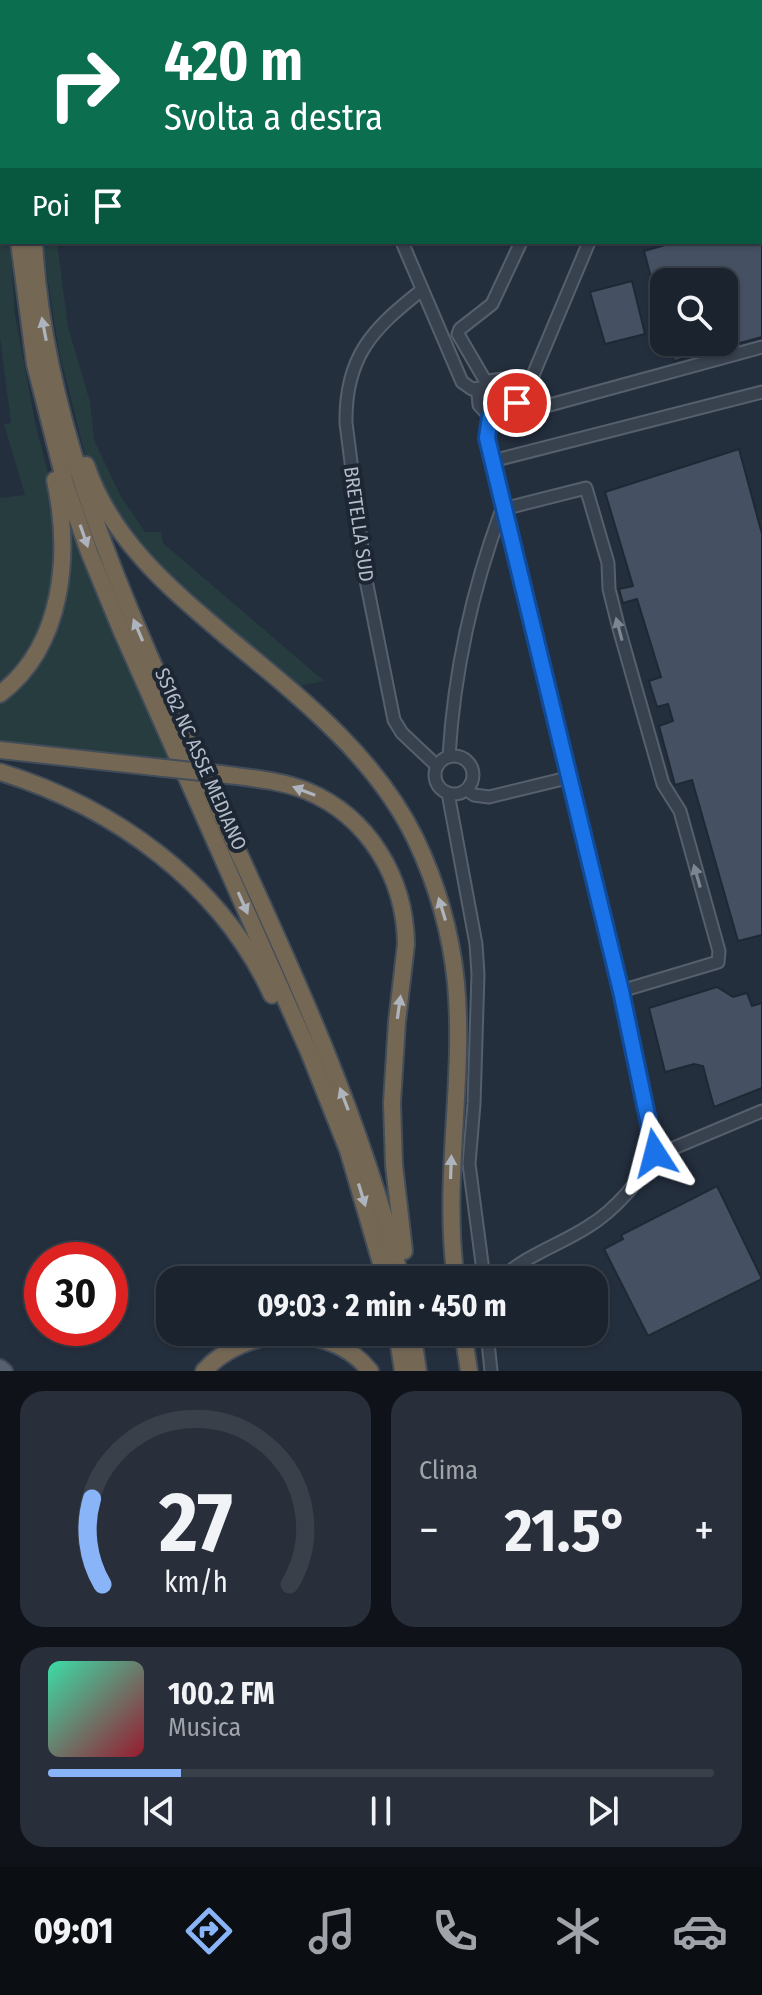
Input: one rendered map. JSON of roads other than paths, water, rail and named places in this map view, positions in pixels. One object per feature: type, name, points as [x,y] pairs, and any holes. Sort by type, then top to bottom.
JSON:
[{"type":"highway","name":"SS162 NC ASSE MEDIANO","points":[[19,244],[66,486],[89,552],[309,1052],[348,1150],[382,1266]]},
{"type":"highway","name":"SS162 NC ASSE MEDIANO","points":[[34,244],[43,362],[106,552],[135,626],[325,1048],[375,1184],[397,1266]]},
{"type":"highway","points":[[0,694],[16,682],[35,659],[49,630],[62,560],[59,500],[42,424],[43,362]]},
{"type":"highway","points":[[43,362],[88,471],[118,529],[138,556],[181,598],[333,728],[384,787],[414,837],[441,905],[456,986],[450,1189],[455,1266]]},
{"type":"highway","points":[[0,750],[221,774],[283,784],[307,791],[330,803],[365,832],[380,851],[396,882],[403,908],[406,944],[393,1074],[392,1133],[406,1266]]},
{"type":"highway","points":[[0,772],[66,795],[97,812],[165,859],[211,903],[263,976],[327,1116],[348,1150]]},
{"type":"highway","points":[[204,1371],[240,1345],[276,1336],[313,1336],[341,1346],[370,1371]]},
{"type":"highway","points":[[399,1346],[403,1371]]},
{"type":"highway","points":[[414,1346],[418,1371]]},
{"type":"highway","points":[[465,1346],[469,1371]]},
{"type":"main road","points":[[0,1367],[5,1371]]},
{"type":"street","points":[[403,244],[462,382],[472,389],[498,378],[508,381],[515,388],[518,398],[508,416]]},
{"type":"street","points":[[490,417],[479,405],[483,385],[458,334],[460,329],[492,304],[520,244]]},
{"type":"street","points":[[508,381],[517,378],[531,380],[588,244]]},
{"type":"street","name":"BRETELLA SUD","points":[[422,290],[391,314],[361,349],[346,400],[346,423],[366,580],[394,720],[402,733],[437,766]]},
{"type":"street","points":[[490,417],[508,416],[762,347]]},
{"type":"street","points":[[492,461],[762,392]]},
{"type":"street","points":[[518,398],[539,408]]},
{"type":"street","points":[[490,417],[487,438],[492,461],[621,991],[655,1153]]},
{"type":"street","points":[[503,509],[586,488],[608,563],[609,589],[618,625],[663,784],[680,811],[719,951],[718,962],[621,991]]},
{"type":"street","points":[[449,756],[463,758],[472,766],[473,779],[467,790],[461,793],[442,790],[435,779],[437,766],[449,756],[456,692],[471,614],[487,550],[503,509]]},
{"type":"street","points":[[467,790],[474,795],[489,797],[567,778]]},
{"type":"street","points":[[448,793],[476,944],[475,1089],[469,1164],[482,1266]]},
{"type":"street","points":[[517,1266],[599,1220],[633,1184],[655,1153],[762,1111]]},
{"type":"street","points":[[488,1346],[491,1371]]}]
